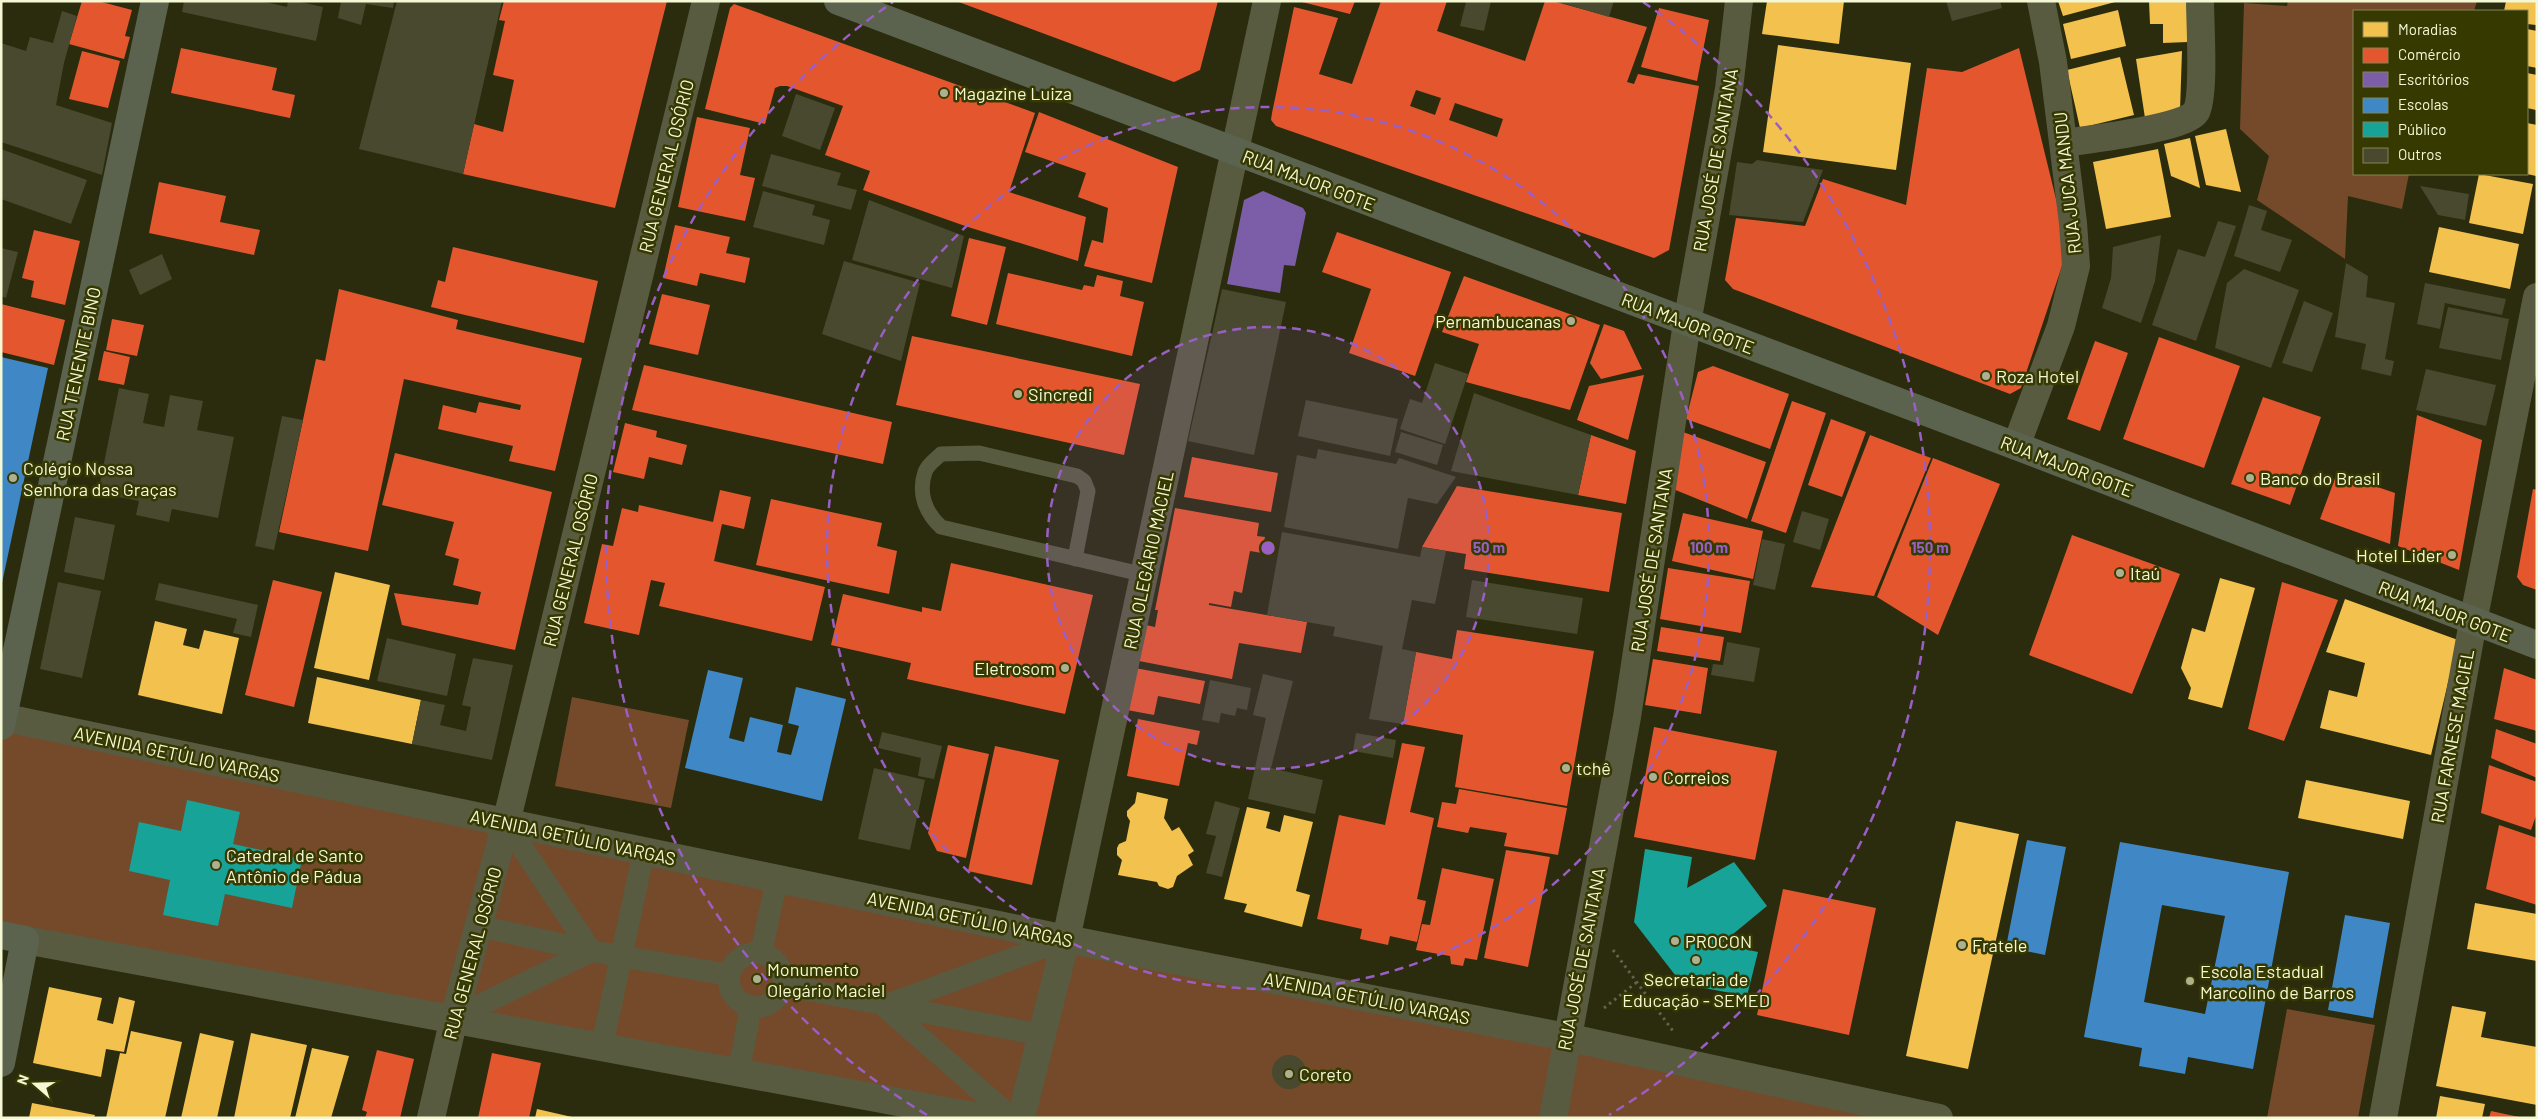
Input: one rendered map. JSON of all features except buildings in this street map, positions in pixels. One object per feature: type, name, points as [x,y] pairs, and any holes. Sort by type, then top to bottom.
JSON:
[{"type":"main road","name":"RUA TENENTE BINO","points":[[2,719],[155,1]]},
{"type":"main road","name":"RUA MAJOR GOTE","points":[[838,1],[2537,645]]},
{"type":"main road","points":[[1,1063],[13,937]]},
{"type":"street","name":"RUA GENERAL OSÓRIO","points":[[431,1118],[454,1018],[506,823],[706,1]]},
{"type":"street","name":"RUA OLEGÁRIO MACIEL","points":[[1021,1118],[1066,939],[1267,1]]},
{"type":"street","name":"RUA JOSÉ DE SANTANA","points":[[1553,1118],[1566,1037],[1627,717],[1687,323],[1729,89],[1739,1]]},
{"type":"street","name":"RUA JUCA MANDU","points":[[2016,446],[2060,326],[2076,266],[2064,143],[2053,62],[2041,1]]},
{"type":"street","points":[[2064,143],[2168,126],[2188,120],[2196,112],[2200,84],[2200,1]]},
{"type":"street","name":"RUA FARNESE MACIEL","points":[[2383,1118],[2473,622],[2537,297]]},
{"type":"street","name":"AVENIDA GETÚLIO VARGAS","points":[[2,719],[1066,939],[1566,1037],[1938,1118]]},
{"type":"street","points":[[506,823],[591,951]]},
{"type":"street","points":[[602,1046],[644,852]]},
{"type":"street","points":[[761,953],[777,879]]},
{"type":"street","points":[[479,926],[591,951],[729,975]]},
{"type":"street","points":[[13,937],[984,1118]]},
{"type":"street","points":[[884,1006],[1066,939]]},
{"type":"street","points":[[454,1018],[591,951]]},
{"type":"street","points":[[752,952],[761,953],[770,956],[781,968],[783,985],[773,1001],[765,1006],[751,1006],[738,1001],[732,993],[729,975],[737,960],[752,952]]},
{"type":"street","points":[[783,985],[1042,1036]]},
{"type":"street","points":[[739,1071],[751,1006]]},
{"type":"street","points":[[884,1006],[1012,1118]]},
{"type":"lane","points":[[1075,559],[1088,491],[1084,481],[1076,476],[979,453],[941,454],[925,470],[922,496],[930,517],[940,527],[1075,559],[1145,575]]},
{"type":"path","points":[[1589,917],[1699,1066]]},
{"type":"shaded area","points":[[2288,1],[2477,1],[2474,10],[2353,10],[2353,175],[2409,175],[2402,209],[2348,196],[2345,259],[2257,200],[2269,156],[2240,129],[2244,3],[2287,6]]},
{"type":"shaded area","points":[[572,697],[689,720],[671,808],[555,786]]},
{"type":"shaded area","points":[[1,717],[1939,1118],[984,1118],[1,935]]},
{"type":"shaded area","points":[[2287,1009],[2375,1025],[2358,1118],[2267,1118]]},
{"type":"place","name":"Magazine Luiza","points":[[944,93]]},
{"type":"place","name":"Pernambucanas","points":[[1571,321]]},
{"type":"place","name":"Roza Hotel","points":[[1986,376]]},
{"type":"place","name":"Sincredi","points":[[1018,394]]},
{"type":"place","name":"Colégio Nossa Senhora das Graças","points":[[13,478]]},
{"type":"place","name":"Banco do Brasil","points":[[2250,478]]},
{"type":"place","name":"Hotel Lider","points":[[2452,555]]},
{"type":"place","name":"Itaú","points":[[2120,573]]},
{"type":"place","name":"Eletrosom","points":[[1065,668]]},
{"type":"place","name":"tchê","points":[[1566,768]]},
{"type":"place","name":"Correios","points":[[1653,777]]},
{"type":"place","name":"Catedral de Santo Antônio de Pádua","points":[[216,865]]},
{"type":"place","name":"PROCON","points":[[1675,941]]},
{"type":"place","name":"Fratele","points":[[1962,945]]},
{"type":"place","name":"Secretaria de Educação - SEMED","points":[[1696,960]]},
{"type":"place","name":"Monumento Olegário Maciel","points":[[757,979]]},
{"type":"place","name":"Escola Estadual Marcolino de Barros","points":[[2190,981]]},
{"type":"place","name":"Coreto","points":[[1289,1074]]}]
